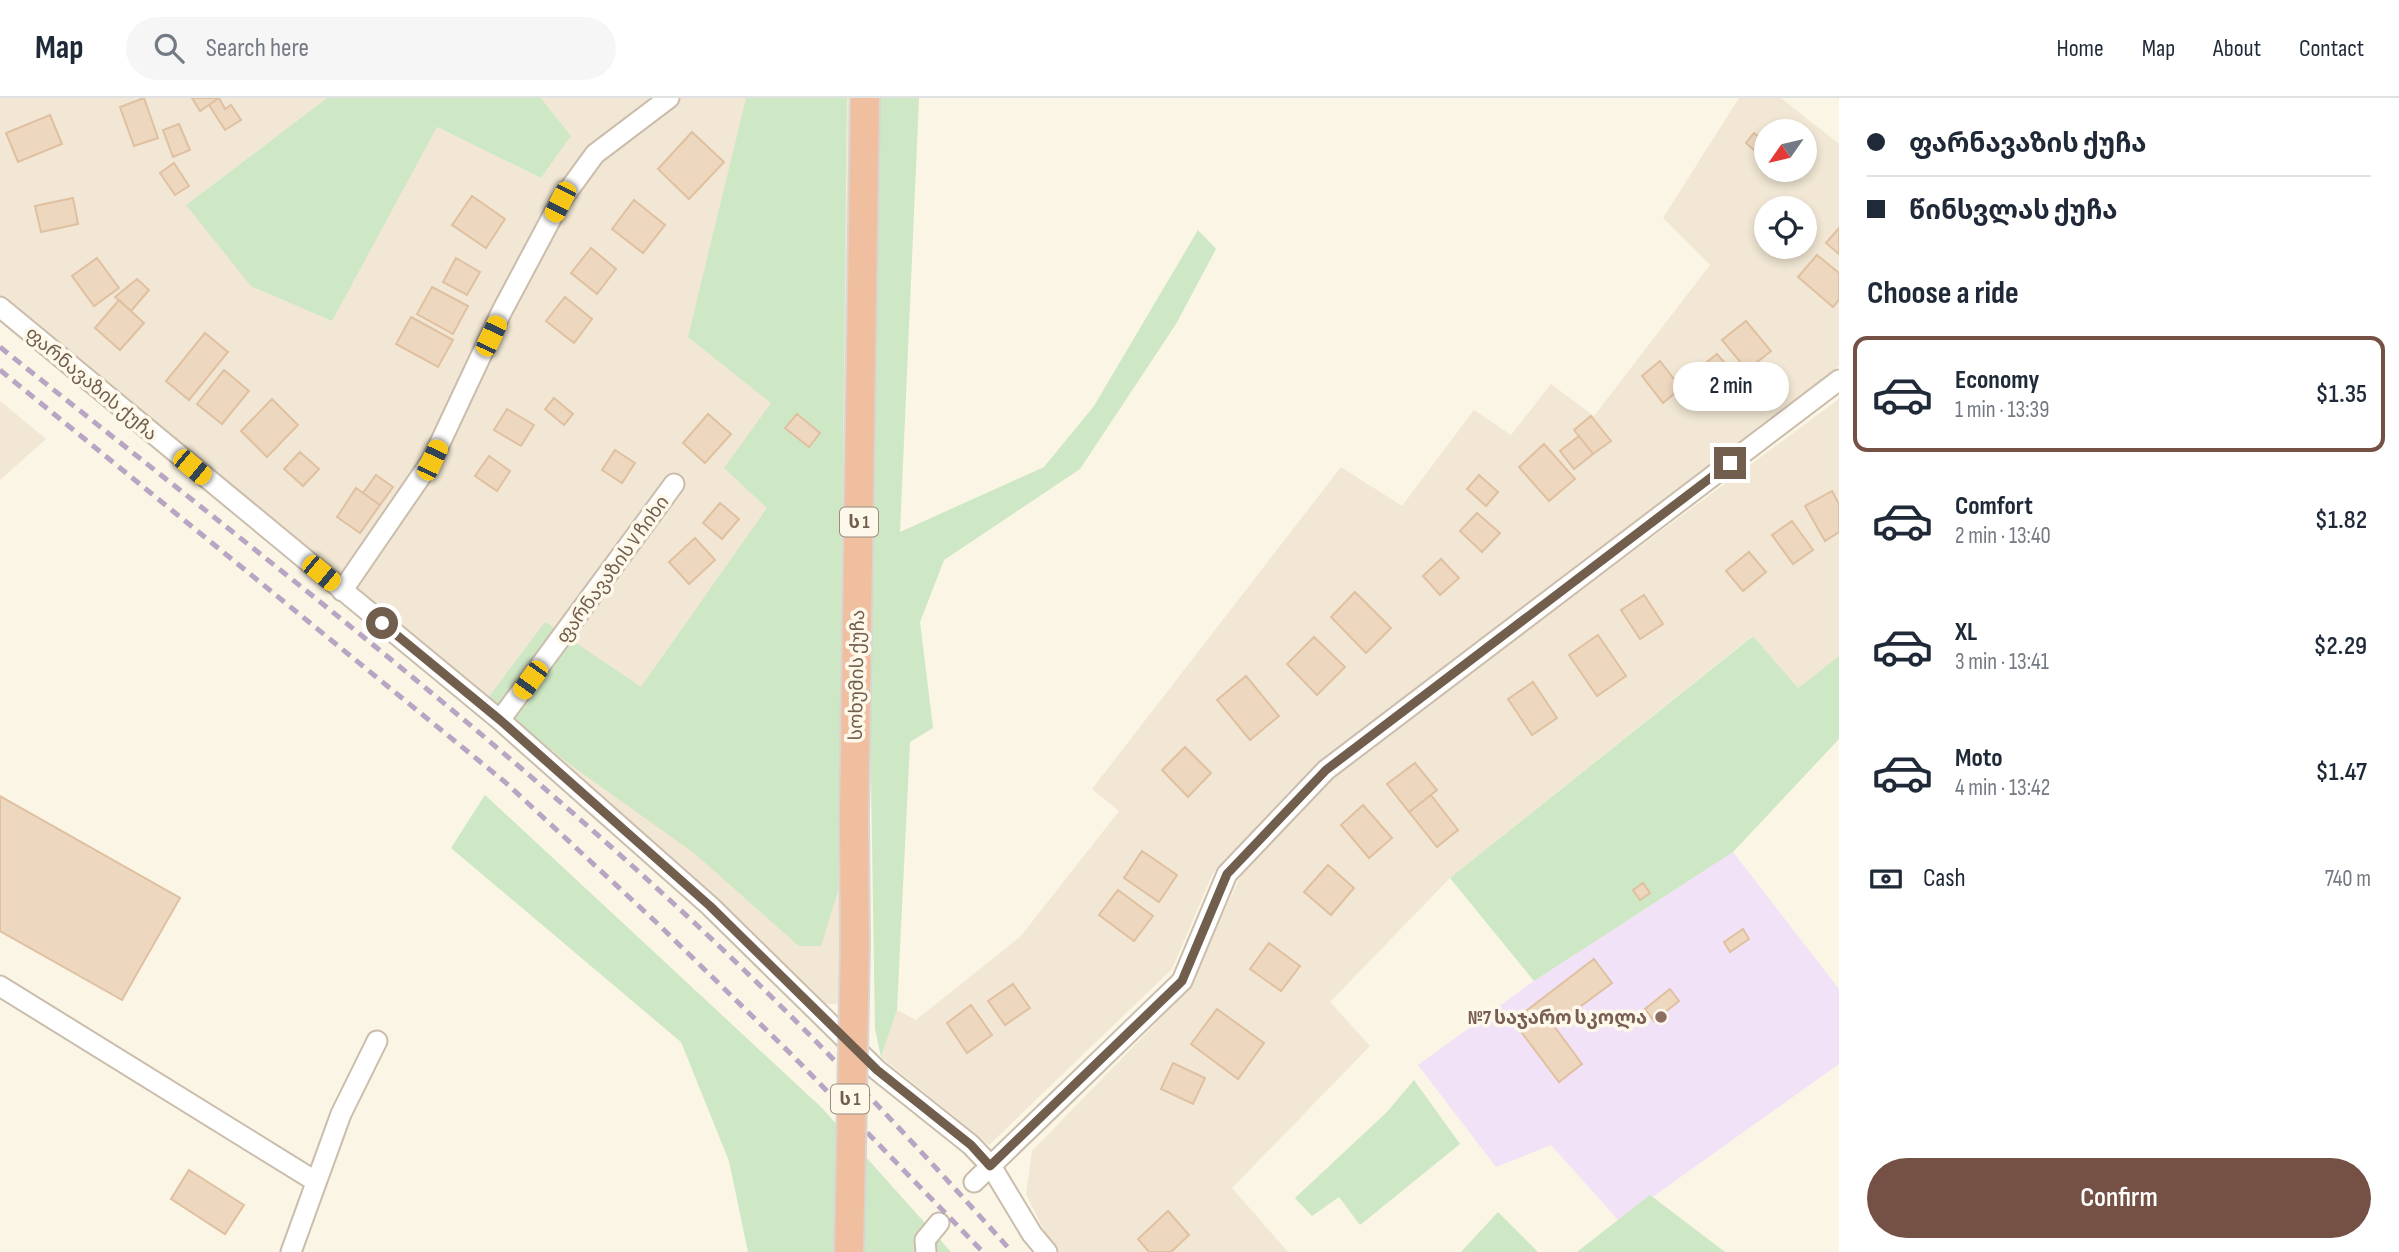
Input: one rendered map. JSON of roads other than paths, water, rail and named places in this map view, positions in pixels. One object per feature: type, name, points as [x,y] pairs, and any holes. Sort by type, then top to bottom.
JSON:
[{"type":"highway","name":"სოხუმის ქუჩა","points":[[849,1252],[865,98]]},
{"type":"street","points":[[342,591],[432,460],[502,311],[560,202],[595,154],[669,98]]},
{"type":"street","name":"ფარნავაზის ქუჩა","points":[[0,307],[500,720],[710,906],[877,1070],[971,1145],[990,1166],[1032,1234],[1047,1252]]},
{"type":"street","points":[[974,1182],[1182,981],[1227,874],[1326,770],[1839,380]]},
{"type":"street","name":"ფარნავაზის V ჩიხი","points":[[500,720],[674,484]]},
{"type":"street","points":[[0,986],[315,1181]]},
{"type":"street","points":[[292,1252],[341,1114],[377,1041]]},
{"type":"street","points":[[926,1252],[925,1240],[939,1223]]},
{"type":"railway","points":[[0,347],[427,689],[593,831],[718,945],[805,1030],[931,1162],[1012,1252]]},
{"type":"railway","points":[[0,370],[505,782],[657,923],[792,1055],[983,1252]]},
{"type":"place","name":"№7 საჯარო სკოლა","points":[[1661,1017]]}]
